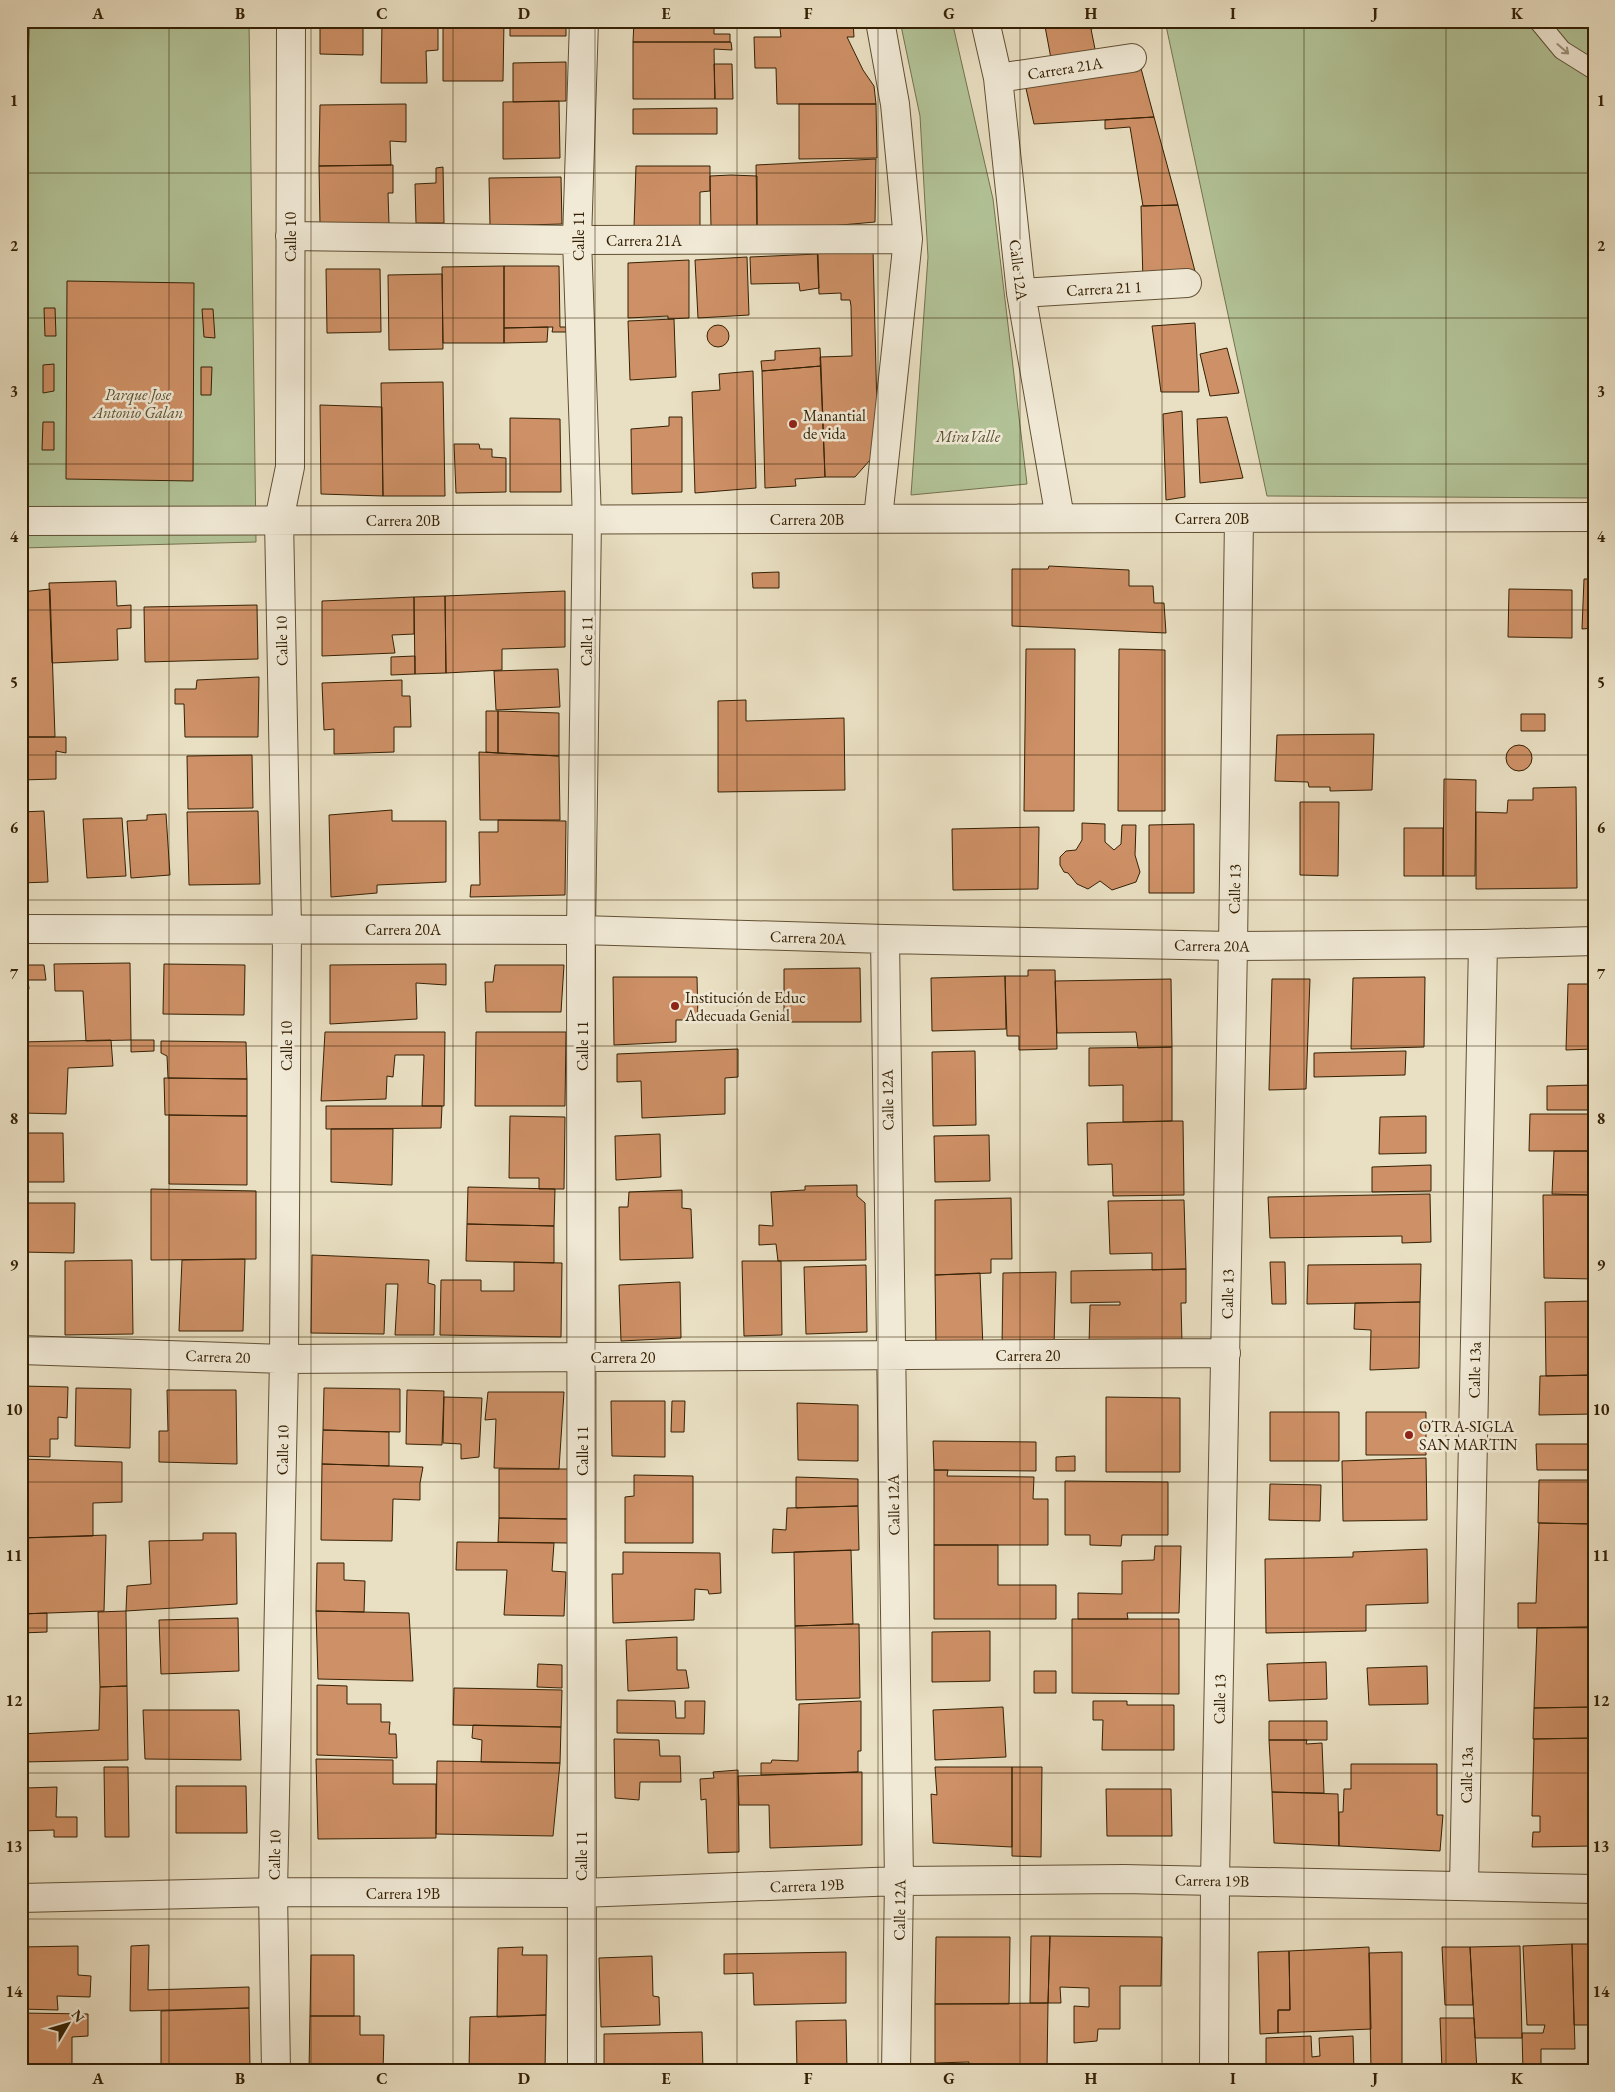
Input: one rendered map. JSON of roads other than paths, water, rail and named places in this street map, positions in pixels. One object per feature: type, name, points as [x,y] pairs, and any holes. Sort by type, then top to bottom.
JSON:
[{"type":"street","name":"Calle 10","points":[[276,2071],[274,1892],[284,1358],[286,928],[279,520],[290,467],[291,21]]},
{"type":"street","name":"Calle 11","points":[[582,2071],[582,930],[587,520],[577,240],[584,21]]},
{"type":"street","points":[[878,518],[908,239],[895,104],[880,21]]},
{"type":"street","name":"Calle 12A","points":[[985,21],[998,78],[1022,293],[1060,518]]},
{"type":"street","name":"Carrera 21A","points":[[998,78],[1132,58]]},
{"type":"street","name":"Carrera 21A","points":[[290,236],[577,240],[908,239]]},
{"type":"street","name":"Carrera 21 1","points":[[1022,293],[1187,283]]},
{"type":"street","name":"Carrera 20B","points":[[21,521],[1594,517]]},
{"type":"street","name":"Calle 13","points":[[1214,2071],[1215,1880],[1226,1353],[1239,518]]},
{"type":"street","name":"Carrera 20A","points":[[21,929],[582,930],[885,939],[1233,946],[1594,941]]},
{"type":"street","name":"Calle 12A","points":[[885,939],[899,1881],[896,2071]]},
{"type":"street","name":"Calle 13a","points":[[1464,1886],[1483,944]]},
{"type":"street","name":"Carrera 20","points":[[21,1350],[284,1358],[1226,1353]]},
{"type":"street","name":"Carrera 19B","points":[[21,1898],[274,1892],[581,1893],[899,1881],[1124,1879],[1594,1889]]},
{"type":"lane","points":[[1538,21],[1562,50],[1594,70]]},
{"type":"place","name":"Manantial de vida","points":[[793,424]]},
{"type":"place","name":"Institución de Educ Adecuada Genial","points":[[675,1006]]},
{"type":"place","name":"OTRA-SIGLA SAN MARTIN","points":[[1409,1435]]},
{"type":"park label","name":"Parque Jose Antonio Galan","points":[[138,403]]},
{"type":"park label","name":"MiraValle","points":[[968,436]]}]
